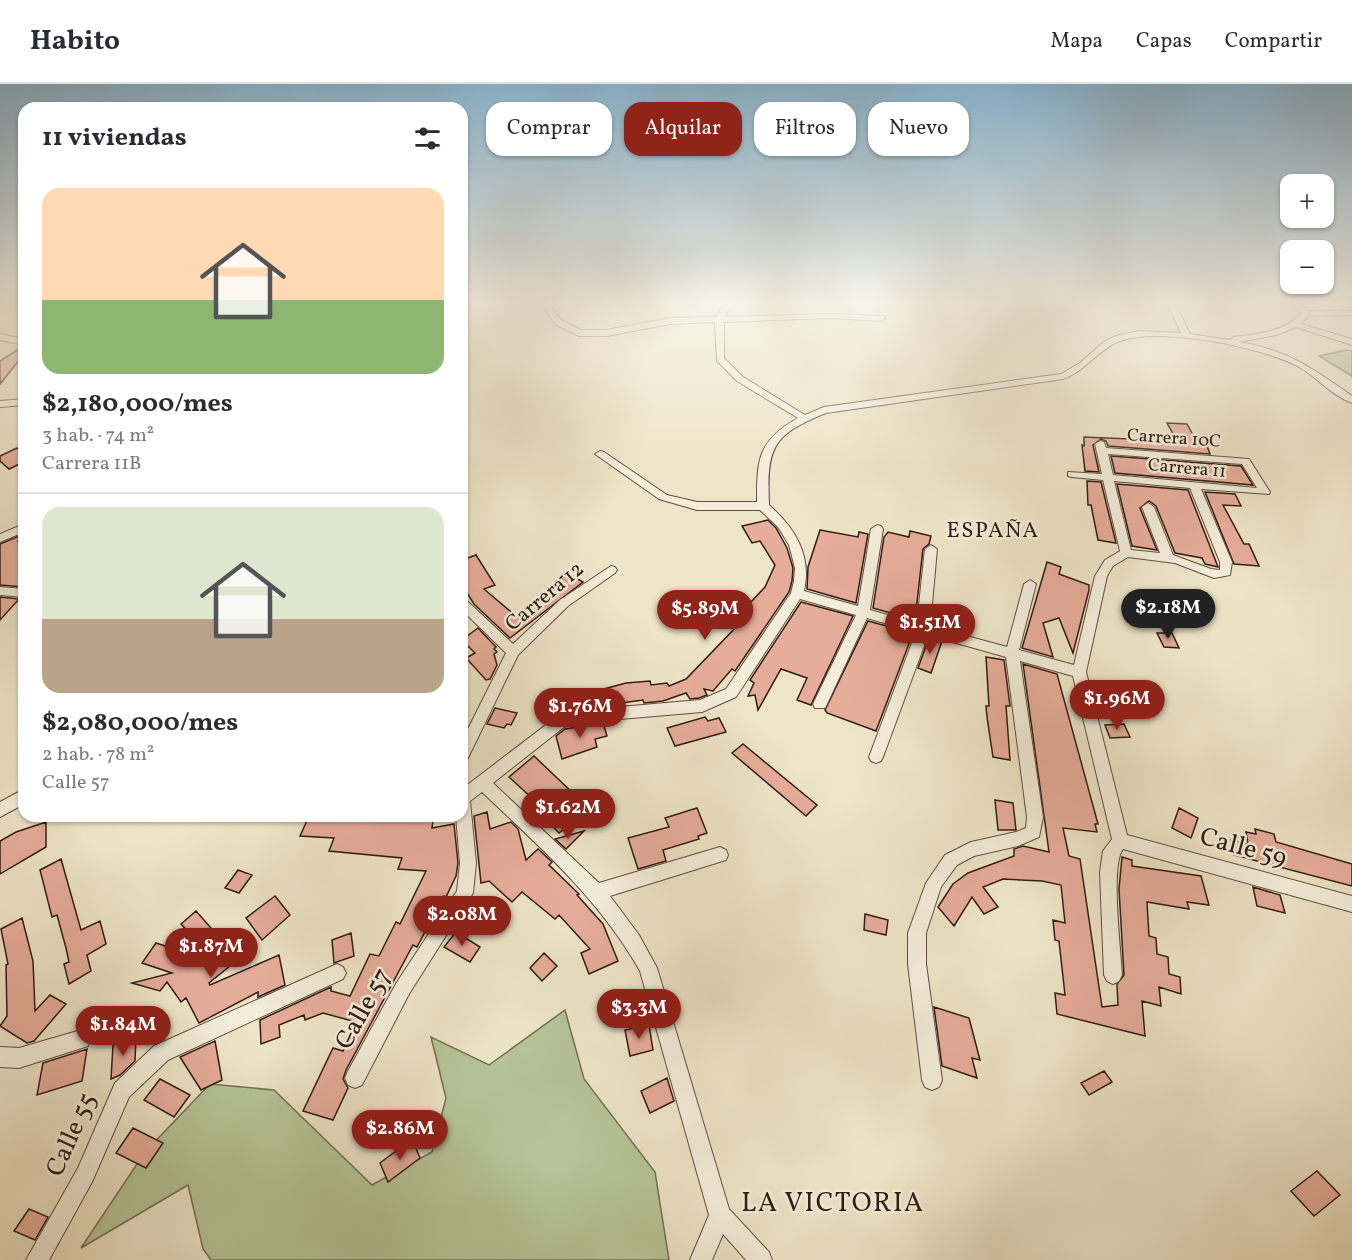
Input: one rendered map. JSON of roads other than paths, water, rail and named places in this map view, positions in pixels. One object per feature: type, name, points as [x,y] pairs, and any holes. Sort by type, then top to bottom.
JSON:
[{"type":"street","points":[[720,358],[740,379],[804,418]]},
{"type":"street","points":[[763,506],[764,460],[769,446],[804,418],[824,410],[1064,376],[1090,358]]},
{"type":"street","points":[[1285,358],[1302,365],[1352,400]]},
{"type":"street","points":[[0,404],[18,402]]},
{"type":"street","name":"Carrera 10C","points":[[1107,478],[1100,446],[1245,460],[1265,492]]},
{"type":"street","points":[[468,794],[560,722],[585,716],[702,706],[731,693],[797,594],[802,578],[801,556],[781,521],[763,506],[697,506],[663,497],[600,454]]},
{"type":"street","name":"Carrera 11","points":[[1072,474],[1265,492]]},
{"type":"street","points":[[1107,478],[1126,553]]},
{"type":"street","points":[[1113,975],[1108,872],[1111,851],[1120,841],[1078,672],[1101,576],[1109,563],[1126,553],[1184,561],[1210,574],[1220,575],[1226,572],[1226,562],[1195,487]]},
{"type":"street","points":[[1148,507],[1168,558]]},
{"type":"street","points":[[820,704],[863,613],[877,529]]},
{"type":"street","points":[[0,538],[18,530]]},
{"type":"street","points":[[876,757],[923,630],[931,549]]},
{"type":"street","name":"Carrera 12","points":[[468,744],[513,652],[564,603],[611,570]]},
{"type":"street","points":[[932,1080],[916,964],[917,933],[934,883],[951,860],[971,849],[1018,839],[1033,832],[1035,817],[1012,654],[1030,584]]},
{"type":"street","points":[[0,591],[18,592]]},
{"type":"street","points":[[797,594],[1078,672]]},
{"type":"street","points":[[468,609],[513,652]]},
{"type":"street","points":[[482,782],[597,892],[636,944],[648,968],[720,1215],[761,1260]]},
{"type":"street","points":[[0,810],[18,800]]},
{"type":"street","name":"Calle 57","points":[[355,1078],[404,988],[465,893],[468,863],[464,822]]},
{"type":"street","name":"Calle 59","points":[[1120,841],[1352,904]]},
{"type":"street","points":[[597,892],[720,855]]},
{"type":"street","name":"Calle 55","points":[[37,1260],[85,1175],[122,1090],[161,1053],[337,973]]},
{"type":"street","points":[[0,1057],[19,1058],[81,1039]]},
{"type":"street","points":[[701,1260],[720,1215]]},
{"type":"district","name":"ESPAÑA","points":[[993,531]]},
{"type":"district","name":"LA VICTORIA","points":[[833,1204]]}]
